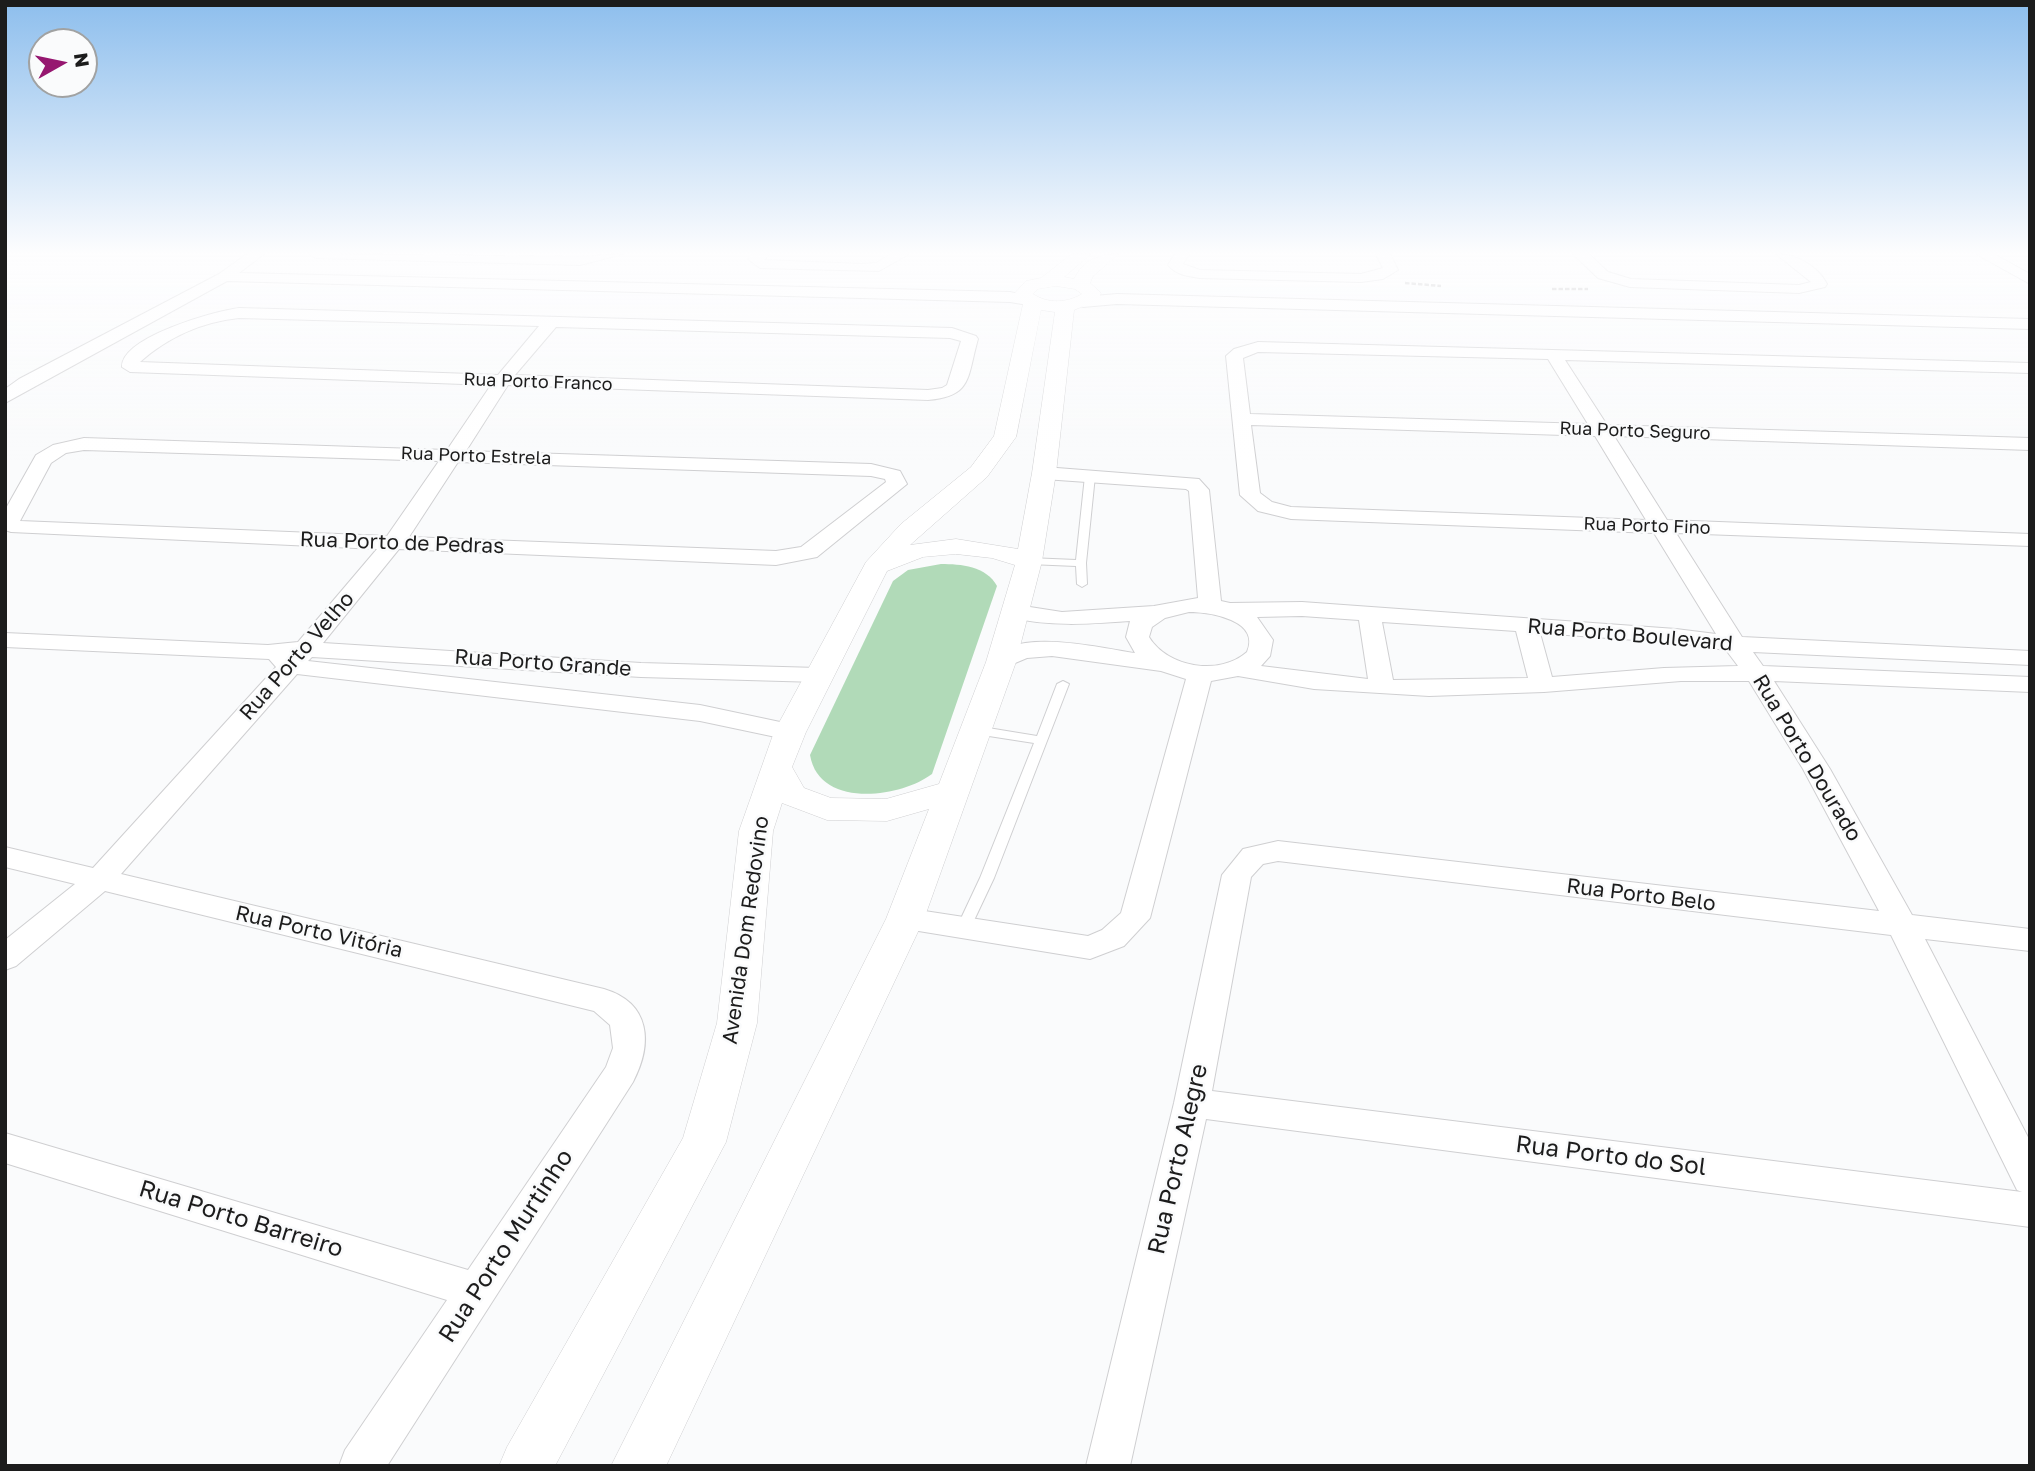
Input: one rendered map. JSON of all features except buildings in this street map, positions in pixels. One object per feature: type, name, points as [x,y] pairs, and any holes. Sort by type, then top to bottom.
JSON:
[{"type":"street","points":[[5,398],[24,383],[137,323]]},
{"type":"street","name":"Rua Porto Franco","points":[[193,323],[137,354],[129,363],[130,367],[928,395],[947,393],[955,387],[970,339],[967,336],[570,323]]},
{"type":"street","name":"Rua Porto Velho","points":[[5,958],[99,880],[298,657],[393,543],[502,381],[550,323]]},
{"type":"street","name":"Avenida Dom Redovino","points":[[526,1466],[704,1142],[737,1023],[756,831],[783,749],[818,675],[875,568],[910,529],[979,471],[1005,437],[1029,323]]},
{"type":"street","points":[[638,1466],[905,919],[950,792],[1001,662],[1029,561],[1044,473],[1063,323]]},
{"type":"street","points":[[1981,323],[2030,324]]},
{"type":"street","points":[[1241,419],[1234,356],[1248,349],[1283,347],[2028,369]]},
{"type":"street","name":"Rua Porto Dourado","points":[[1553,354],[1734,644],[1758,674],[1833,799],[1904,927],[2030,1179]]},
{"type":"street","name":"Rua Porto Seguro","points":[[1241,419],[2030,444]]},
{"type":"street","name":"Rua Porto Fino","points":[[1241,419],[1250,495],[1265,507],[1291,513],[2030,540]]},
{"type":"street","name":"Rua Porto Estrela","points":[[60,449],[84,444],[454,454],[872,470],[893,475],[897,484],[828,539],[809,552],[797,556]]},
{"type":"street","points":[[8,524],[43,459],[60,449]]},
{"type":"street","points":[[1001,662],[1022,651],[1052,649],[1161,664],[1200,674],[1239,668],[1253,661],[1261,651],[1263,641],[1258,629],[1247,619],[1220,608],[1199,491],[1192,482],[1044,473]]},
{"type":"street","name":"Rua Porto de Pedras","points":[[8,524],[19,528],[797,556]]},
{"type":"street","points":[[875,568],[916,549],[943,546],[973,547],[1010,554],[1029,561]]},
{"type":"street","name":"Rua Porto Boulevard","points":[[1017,612],[1062,618],[1153,613],[1169,607],[1302,609],[1676,636],[1734,644],[2030,658]]},
{"type":"street","points":[[1153,613],[1141,622],[1136,634],[1139,645],[1147,655],[1161,664]]},
{"type":"street","points":[[1369,613],[1382,687]]},
{"type":"street","points":[[1526,626],[1542,685]]},
{"type":"street","name":"Rua Porto Grande","points":[[5,640],[268,652],[603,703],[700,713],[783,749]]},
{"type":"street","name":"Rua Porto Grande","points":[[298,657],[818,675]]},
{"type":"street","name":"Rua Porto Boulevard","points":[[1239,668],[1290,680],[1382,687],[1542,685],[1680,674],[1758,674],[2030,685]]},
{"type":"street","points":[[603,703],[642,670]]},
{"type":"street","points":[[905,919],[1090,948],[1113,938],[1135,918],[1200,674]]},
{"type":"street","points":[[783,749],[792,795],[827,809],[887,810],[950,792]]},
{"type":"street","name":"Rua Porto Belo","points":[[1252,856],[1278,850],[2030,940]]},
{"type":"street","name":"Rua Porto Alegre","points":[[1108,1466],[1192,1102],[1237,875],[1252,856]]},
{"type":"street","name":"Rua Porto Vitória","points":[[5,857],[604,1000],[626,1020]]},
{"type":"street","name":"Rua Porto Murtinho","points":[[361,1466],[621,1072],[630,1048],[626,1020]]},
{"type":"street","name":"Rua Porto do Sol","points":[[1192,1102],[2030,1210]]},
{"type":"street","name":"Rua Porto Barreiro","points":[[5,1148],[477,1291]]},
{"type":"lane","points":[[1082,584],[1081,563],[1090,475]]},
{"type":"lane","points":[[1029,561],[1081,563]]},
{"type":"lane","points":[[964,927],[987,878],[1063,684]]},
{"type":"lane","points":[[975,730],[1041,740]]},
{"type":"green space","points":[[941,564],[980,570],[997,586],[932,774],[901,789],[882,793],[844,791],[828,784],[817,772],[810,755],[893,581],[908,570]]}]
